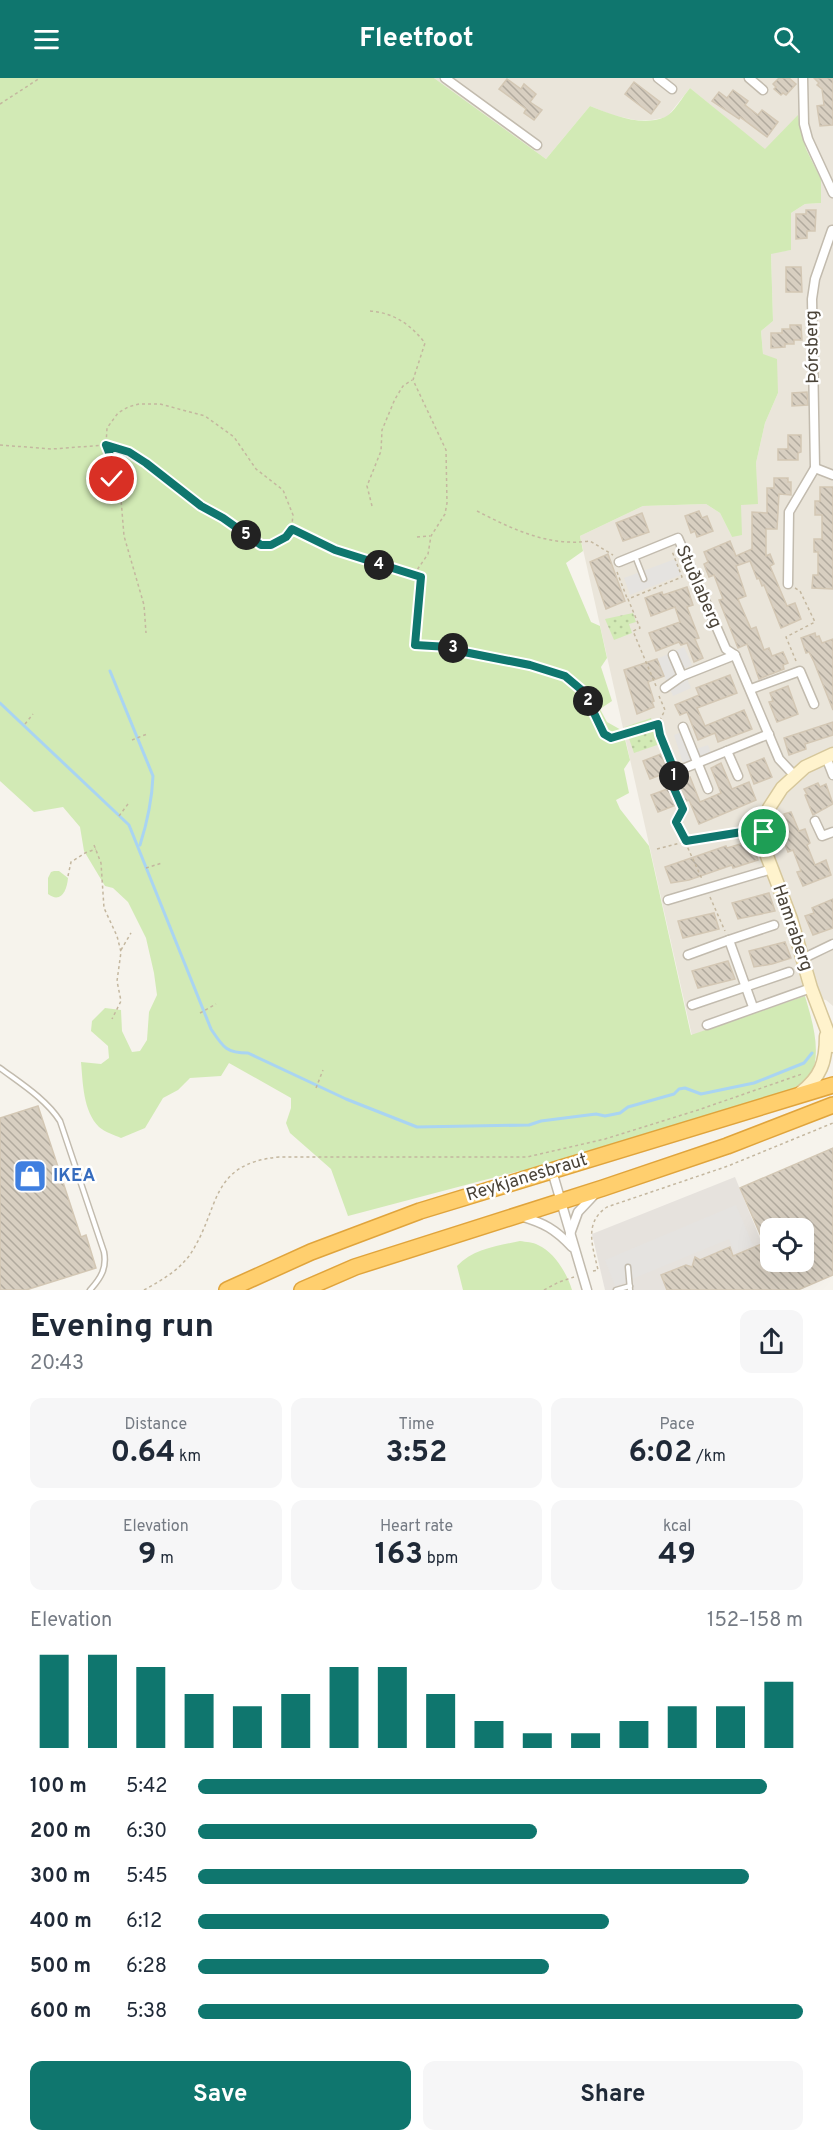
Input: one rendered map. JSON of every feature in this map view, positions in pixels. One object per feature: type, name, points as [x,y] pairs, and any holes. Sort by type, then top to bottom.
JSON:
[{"type":"highway","name":"Reykjanesbraut","points":[[228,1290],[311,1252],[376,1226],[833,1085]]},
{"type":"highway","name":"Reykjanesbraut","points":[[302,1290],[355,1267],[727,1146],[833,1105]]},
{"type":"street","points":[[445,78],[537,146]]},
{"type":"street","points":[[658,78],[672,89]]},
{"type":"street","points":[[749,78],[763,90]]},
{"type":"street","points":[[803,78],[804,124],[808,139],[833,193]]},
{"type":"street","name":"Þórsberg","points":[[815,468],[812,299],[815,279],[832,230]]},
{"type":"street","points":[[788,584],[789,512],[815,468],[833,475]]},
{"type":"street","name":"Stuðlaberg","points":[[617,565],[678,538],[726,649],[735,655],[751,689],[778,759],[794,775]]},
{"type":"street","points":[[665,688],[682,676],[735,655]]},
{"type":"street","points":[[673,656],[682,676]]},
{"type":"street","points":[[751,689],[800,670],[814,704]]},
{"type":"street","points":[[683,727],[708,789]]},
{"type":"street","points":[[680,770],[769,734]]},
{"type":"street","points":[[727,751],[738,776]]},
{"type":"street","points":[[829,756],[833,775]]},
{"type":"street","name":"Hamraberg","points":[[829,756],[805,767],[782,788],[769,808],[764,832],[772,869],[804,958],[811,988],[829,1029]]},
{"type":"street","points":[[815,821],[822,836],[833,832]]},
{"type":"street","points":[[668,900],[772,869]]},
{"type":"street","points":[[688,954],[774,925]]},
{"type":"street","points":[[729,940],[753,1007]]},
{"type":"street","points":[[804,958],[833,944]]},
{"type":"street","points":[[692,1005],[789,972]]},
{"type":"street","points":[[707,1025],[811,988]]},
{"type":"street","points":[[829,1029],[833,1046]]},
{"type":"street","points":[[798,1095],[809,1086],[821,1070],[826,1055],[829,1029]]},
{"type":"street","points":[[552,1171],[587,1290]]},
{"type":"street","points":[[570,1235],[578,1212],[584,1203],[603,1188]]},
{"type":"street","points":[[517,1215],[547,1225],[574,1249]]},
{"type":"lane","points":[[635,556],[644,579]]},
{"type":"lane","points":[[0,1068],[29,1090],[60,1120],[106,1262],[104,1270],[90,1290]]},
{"type":"lane","points":[[616,1290],[630,1288],[628,1268]]},
{"type":"path","points":[[0,104],[40,78]]},
{"type":"path","points":[[370,311],[386,312],[410,326],[425,343],[413,380],[403,386],[382,430],[381,451],[367,486],[372,506]]},
{"type":"path","points":[[413,380],[446,450],[447,503],[445,514],[431,536],[428,554],[417,570],[421,577],[415,645],[449,647],[530,665],[565,676],[584,692],[604,734],[611,738],[658,724]]},
{"type":"path","points":[[0,445],[52,449],[106,445],[129,452],[201,506],[223,518],[261,545],[271,545],[286,537],[292,529],[293,515],[283,490],[256,469],[234,437],[205,416],[160,404],[139,404],[118,413],[107,429],[106,445],[114,465],[112,479],[121,499],[124,536],[144,605],[146,633]]},
{"type":"path","points":[[477,511],[528,535],[575,543],[590,541],[614,556],[640,628],[633,631],[665,710],[658,724],[675,772],[671,782],[683,809],[676,822],[729,940]]},
{"type":"path","points":[[292,529],[335,550],[421,577]]},
{"type":"path","points":[[417,537],[431,536]]},
{"type":"path","points":[[628,599],[682,577],[668,542]]},
{"type":"path","points":[[788,584],[800,591],[815,622],[786,637],[800,670]]},
{"type":"path","points":[[25,724],[33,714]]},
{"type":"path","points":[[132,740],[147,734]]},
{"type":"path","points":[[118,816],[128,804]]},
{"type":"path","points":[[657,849],[686,841],[742,832],[764,832]]},
{"type":"path","points":[[94,845],[101,863],[104,908],[121,951]]},
{"type":"path","points":[[68,876],[71,862],[96,849]]},
{"type":"path","points":[[146,868],[162,863]]},
{"type":"path","points":[[112,1019],[121,1001],[117,981],[121,951],[131,933]]},
{"type":"path","points":[[200,1013],[216,1004]]},
{"type":"path","points":[[316,1088],[323,1070]]},
{"type":"path","points":[[144,1290],[181,1265],[197,1242],[226,1180],[238,1169],[252,1162],[279,1157],[527,1157],[605,1139],[808,1072]]},
{"type":"path","points":[[586,1273],[598,1270],[591,1231],[597,1215],[607,1207],[728,1166],[833,1123]]},
{"type":"path","points":[[544,1290],[575,1277]]},
{"type":"shaded area","points":[[434,78],[833,78],[833,1006],[826,1000],[805,996],[692,1036],[580,536],[643,506],[706,504],[720,513],[732,537],[741,504],[757,503],[756,463],[765,423],[778,393],[763,354],[761,331],[773,321],[771,253],[791,250],[791,213],[805,204],[821,203],[821,179],[806,149],[798,116],[765,150],[690,88],[667,117],[652,120],[635,120],[612,115],[590,106],[546,159]]},
{"type":"shaded area","points":[[675,559],[681,575],[630,595],[624,578]]},
{"type":"shaded area","points":[[684,647],[692,665],[683,669],[691,688],[673,696],[657,659]]},
{"type":"shaded area","points":[[690,729],[696,749],[708,745],[711,753],[683,763],[674,735]]},
{"type":"shaded area","points":[[735,1177],[760,1238],[760,1272],[774,1272],[781,1290],[605,1290],[592,1234]]},
{"type":"shaded area","points":[[736,1205],[753,1245],[735,1252],[729,1239],[615,1286],[605,1260]]},
{"type":"green space","points":[[0,78],[434,78],[546,159],[590,106],[627,119],[656,120],[672,112],[690,88],[765,149],[798,115],[806,149],[821,179],[821,203],[805,204],[791,213],[791,250],[771,254],[773,321],[761,331],[763,354],[777,359],[778,393],[765,423],[756,463],[758,504],[741,505],[742,535],[732,537],[720,513],[706,504],[643,506],[580,536],[583,551],[566,563],[591,622],[600,626],[607,658],[601,667],[612,701],[600,709],[607,722],[623,731],[630,760],[624,769],[629,793],[616,800],[620,809],[649,846],[691,1035],[805,996],[815,1036],[816,1056],[811,1075],[801,1086],[794,1091],[521,1176],[519,1171],[348,1216],[331,1169],[290,1133],[286,1123],[291,1108],[291,1098],[229,1063],[221,1076],[190,1078],[178,1090],[163,1098],[145,1128],[121,1138],[99,1127],[87,1105],[81,1062],[101,1064],[109,1058],[108,1046],[91,1031],[92,1021],[105,1008],[121,1010],[122,1031],[132,1052],[140,1051],[147,1040],[149,1012],[157,995],[146,938],[128,902],[113,888],[105,886],[84,851],[80,827],[63,807],[34,812],[0,781]]},
{"type":"green space","points":[[633,613],[636,622],[629,624],[632,633],[614,640],[605,619]]},
{"type":"green space","points":[[651,718],[660,744],[634,753],[625,727]]},
{"type":"green space","points":[[54,871],[59,871],[68,878],[65,891],[56,897],[48,894],[48,878]]},
{"type":"green space","points":[[520,1241],[544,1248],[563,1270],[572,1290],[463,1290],[457,1266],[463,1260],[486,1249]]},
{"type":"building","points":[[779,78],[789,78],[796,84],[786,95],[783,93],[781,95],[774,89],[776,87],[773,84]]},
{"type":"building","points":[[814,78],[833,78],[833,125],[820,126],[817,106],[824,105],[822,89]]},
{"type":"building","points":[[507,79],[521,89],[524,84],[536,94],[530,102],[542,110],[534,120],[524,113],[526,109],[499,89]]},
{"type":"building","points":[[634,82],[660,102],[651,114],[625,94]]},
{"type":"building","points":[[733,90],[748,101],[745,105],[758,115],[762,110],[778,122],[767,137],[740,117],[739,119],[712,101],[719,92],[727,98]]},
{"type":"building","points":[[806,210],[816,210],[815,231],[807,231],[807,238],[796,239],[796,214],[806,214]]},
{"type":"building","points":[[786,267],[801,267],[802,292],[786,292]]},
{"type":"building","points":[[790,325],[801,325],[802,340],[794,340],[794,344],[785,344],[785,347],[771,348],[771,333],[782,333],[782,329],[790,329]]},
{"type":"building","points":[[807,392],[808,405],[792,406],[792,393]]},
{"type":"building","points":[[788,435],[801,435],[801,452],[798,453],[798,460],[778,460],[778,449],[788,449]]},
{"type":"building","points":[[774,478],[788,478],[788,482],[791,482],[791,495],[779,494],[777,529],[766,529],[766,556],[770,554],[774,564],[770,566],[787,606],[795,603],[801,619],[781,628],[764,585],[762,586],[759,578],[757,579],[750,561],[736,566],[746,596],[738,599],[751,629],[756,627],[764,650],[769,648],[772,656],[783,652],[788,663],[783,665],[784,669],[759,679],[747,644],[738,648],[719,600],[723,599],[714,575],[709,577],[704,564],[708,562],[704,552],[730,541],[736,556],[752,549],[752,512],[767,513],[767,488],[774,488]]},
{"type":"building","points":[[820,487],[833,487],[833,589],[812,588],[813,575],[818,575],[818,552],[814,552],[814,539],[822,539],[822,515],[815,515],[815,501],[820,501]]},
{"type":"building","points":[[699,511],[702,518],[707,516],[713,531],[697,537],[695,531],[691,533],[685,516]]},
{"type":"building","points":[[642,513],[649,532],[623,541],[616,523]]},
{"type":"building","points":[[608,554],[625,601],[606,609],[590,562]]},
{"type":"building","points":[[687,587],[693,605],[687,607],[699,638],[695,639],[703,658],[694,662],[687,643],[681,645],[679,642],[656,651],[649,633],[680,622],[675,607],[651,616],[645,598]]},
{"type":"building","points":[[815,633],[822,643],[833,639],[833,710],[814,662],[809,652],[806,653],[801,638]]},
{"type":"building","points":[[657,659],[664,676],[648,682],[654,707],[637,714],[624,670]]},
{"type":"building","points":[[730,675],[737,693],[697,708],[705,726],[744,710],[752,729],[718,742],[715,733],[698,740],[687,712],[680,715],[675,705],[699,695],[696,688]]},
{"type":"building","points":[[788,686],[798,714],[777,722],[769,702],[773,701],[770,693]]},
{"type":"building","points":[[833,722],[833,735],[805,744],[806,749],[789,755],[784,738]]},
{"type":"building","points":[[661,754],[668,772],[650,779],[643,761]]},
{"type":"building","points":[[764,758],[772,777],[754,784],[747,765]]},
{"type":"building","points":[[721,763],[732,789],[749,782],[756,800],[699,824],[689,800],[658,812],[651,795],[681,784],[680,781],[690,777],[700,802],[721,793],[711,768]]},
{"type":"building","points":[[818,783],[820,787],[826,784],[833,804],[813,815],[804,789]]},
{"type":"building","points":[[791,812],[799,831],[805,829],[810,843],[807,845],[815,865],[826,860],[831,875],[803,886],[797,872],[801,871],[793,850],[788,852],[782,837],[784,830],[782,825],[787,823],[784,814]]},
{"type":"building","points":[[751,841],[758,860],[733,868],[732,865],[689,880],[671,883],[665,867],[726,846],[727,848]]},
{"type":"building","points":[[769,893],[775,911],[738,919],[732,903]]},
{"type":"building","points":[[833,899],[833,928],[813,935],[805,916],[814,913],[812,908]]},
{"type":"building","points":[[714,913],[719,929],[683,938],[678,921]]},
{"type":"building","points":[[785,942],[791,958],[754,967],[749,951]]},
{"type":"building","points":[[728,961],[735,979],[698,988],[692,971]]},
{"type":"building","name":"IKEA","points":[[38,1106],[81,1237],[86,1235],[96,1268],[26,1290],[0,1290],[0,1118]]},
{"type":"building","points":[[833,1148],[833,1275],[798,1290],[667,1290],[661,1275],[686,1265],[692,1267],[695,1257],[700,1260],[730,1247],[733,1256],[760,1245],[760,1272],[814,1272],[814,1218],[760,1218],[760,1234],[740,1188]]},
{"type":"waterway","points":[[110,671],[153,776],[149,811],[140,845]]},
{"type":"waterway","points":[[0,703],[129,825],[211,1029],[222,1045],[230,1050],[248,1053],[346,1099],[417,1127],[529,1125],[541,1121],[596,1114],[605,1116],[674,1094],[679,1089],[685,1088],[701,1094],[754,1083],[804,1063],[812,1053]]},
{"type":"place","name":"IKEA","points":[[30,1176]]},
{"type":"route","points":[[112,479],[114,465],[106,445],[129,452],[165,477],[183,494],[223,518],[261,545],[271,545],[286,537],[292,529],[335,550],[421,577],[419,622],[415,645],[449,647],[530,665],[565,676],[584,692],[604,734],[611,738],[658,724],[675,772],[671,782],[683,809],[676,822],[686,841],[742,832],[764,832]]}]
